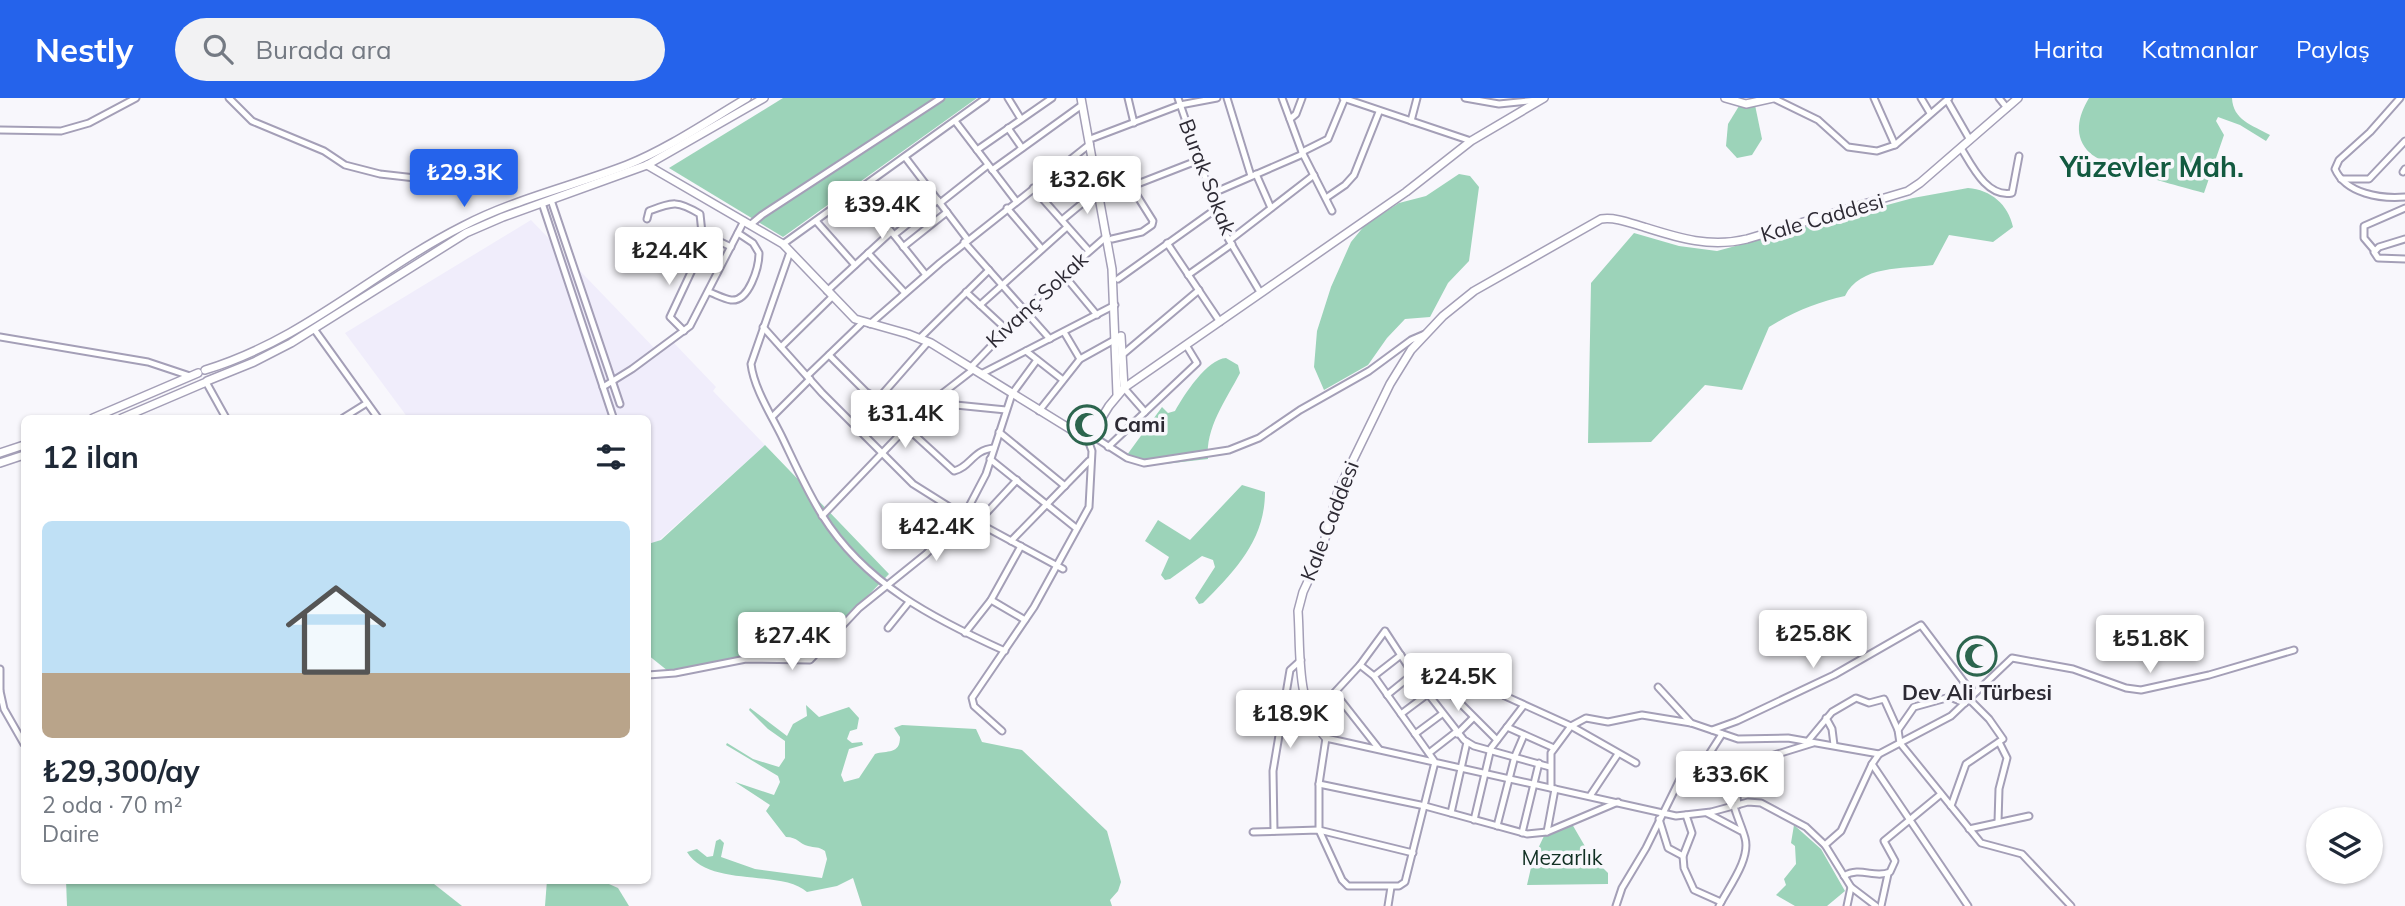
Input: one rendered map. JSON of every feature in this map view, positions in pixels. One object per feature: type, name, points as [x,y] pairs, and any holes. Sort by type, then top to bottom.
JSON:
[{"type":"street","points":[[0,130],[61,131],[89,123],[136,98]]},
{"type":"street","points":[[229,98],[252,121],[324,151],[345,165],[380,174],[433,180]]},
{"type":"street","points":[[100,415],[286,337],[461,226],[502,208],[628,164],[668,145],[747,98]]},
{"type":"street","points":[[129,415],[268,356],[454,239],[490,222],[647,165],[764,98]]},
{"type":"street","points":[[603,387],[684,331],[695,319],[738,233],[747,223],[941,98]]},
{"type":"street","points":[[783,244],[986,98]]},
{"type":"street","points":[[1008,98],[1021,119]]},
{"type":"street","points":[[977,150],[1052,98]]},
{"type":"street","points":[[1128,98],[1134,122]]},
{"type":"street","name":"Burak Sokak","points":[[1178,98],[1216,209],[1231,242],[1260,292]]},
{"type":"street","points":[[772,417],[829,355],[1091,141],[1180,105],[1217,98]]},
{"type":"street","points":[[1227,98],[1254,175],[1271,208]]},
{"type":"street","points":[[1282,98],[1303,153],[1332,211]]},
{"type":"street","points":[[1290,120],[1296,114],[1302,98]]},
{"type":"street","points":[[1211,194],[1328,139],[1344,98],[1471,141]]},
{"type":"street","points":[[1411,121],[1417,98]]},
{"type":"street","points":[[1465,98],[1505,104],[1541,99]]},
{"type":"street","points":[[1725,98],[1746,104],[1773,98],[1818,120],[1848,146],[1877,151],[1895,145],[1948,99],[1970,140]]},
{"type":"street","points":[[1874,98],[1895,145]]},
{"type":"street","points":[[1921,98],[1930,113]]},
{"type":"street","points":[[1999,98],[2007,108]]},
{"type":"street","name":"Kale Caddesi","points":[[1326,738],[1311,718],[1306,702],[1301,660],[1300,601],[1321,553],[1338,491],[1395,374],[1424,334],[1474,291],[1596,221],[1609,218],[1622,220],[1698,243],[1740,241],[1902,194],[1920,183],[2018,98]]},
{"type":"street","points":[[1002,731],[974,706],[971,700],[1025,620],[1091,500],[1092,451],[1089,438],[1117,394],[1406,192],[1471,141],[1541,99]]},
{"type":"street","points":[[2403,99],[2337,161],[2335,169],[2348,185],[2371,194],[2405,197]]},
{"type":"street","points":[[781,347],[868,253],[939,201],[1022,148],[1083,100],[1118,279],[1124,388],[1145,412]]},
{"type":"street","points":[[1326,198],[1354,175],[1379,111]]},
{"type":"street","points":[[955,121],[1016,201]]},
{"type":"street","points":[[1008,128],[1022,148]]},
{"type":"street","points":[[2341,179],[2369,179],[2405,141]]},
{"type":"street","points":[[1961,148],[1991,189],[2003,194],[2012,193],[2019,156]]},
{"type":"street","points":[[905,156],[966,241],[1050,339]]},
{"type":"street","points":[[1062,220],[1083,203],[1199,160]]},
{"type":"street","points":[[647,165],[783,244],[848,314],[866,323],[928,342],[1039,411],[1131,460],[1148,464],[1203,456],[1237,448],[1259,438],[1300,410],[1362,376],[1406,343],[1424,334]]},
{"type":"street","points":[[1188,275],[1314,175]]},
{"type":"street","points":[[1110,237],[1142,232],[1153,224],[1131,186]]},
{"type":"street","points":[[1033,188],[1089,251]]},
{"type":"street","points":[[858,190],[926,275]]},
{"type":"street","points":[[551,200],[620,404]]},
{"type":"street","points":[[648,219],[649,211],[671,202],[679,203],[700,214],[701,230],[708,236],[731,247]]},
{"type":"street","points":[[542,203],[612,415]]},
{"type":"street","points":[[1007,208],[1042,249]]},
{"type":"street","points":[[2405,208],[2364,226],[2363,236],[2378,258],[2405,258]]},
{"type":"street","points":[[1118,279],[1216,209]]},
{"type":"street","points":[[904,247],[947,212]]},
{"type":"street","points":[[816,220],[855,265]]},
{"type":"street","points":[[979,305],[1067,227]]},
{"type":"street","points":[[709,292],[732,300],[741,297],[748,289],[759,253],[753,243],[738,233]]},
{"type":"street","points":[[684,331],[670,317],[708,236]]},
{"type":"street","points":[[1110,237],[1117,394]]},
{"type":"street","name":"Kıvanç Sokak","points":[[822,516],[930,404],[972,368],[1024,310],[1089,251],[1110,237]]},
{"type":"street","points":[[2375,251],[2379,247],[2405,239]]},
{"type":"street","points":[[1167,243],[1220,322]]},
{"type":"street","points":[[790,252],[751,367],[772,417],[822,516],[855,556],[885,585],[909,603],[1005,651]]},
{"type":"street","points":[[868,253],[905,293]]},
{"type":"street","points":[[919,338],[989,270]]},
{"type":"street","points":[[1063,274],[1097,315]]},
{"type":"street","points":[[1122,355],[1199,290]]},
{"type":"street","points":[[966,292],[1006,328]]},
{"type":"street","points":[[981,374],[1115,305]]},
{"type":"street","points":[[763,327],[808,378],[913,484],[964,516],[1063,569]]},
{"type":"street","points":[[314,329],[376,415]]},
{"type":"street","points":[[1065,332],[1080,359]]},
{"type":"street","points":[[0,337],[209,374],[206,382],[224,415]]},
{"type":"street","points":[[1039,411],[1080,359],[1116,340]]},
{"type":"street","points":[[879,398],[928,342]]},
{"type":"street","points":[[1108,447],[1197,363],[1186,345]]},
{"type":"street","points":[[1026,351],[1063,380]]},
{"type":"street","points":[[829,355],[866,392],[879,398],[1006,410]]},
{"type":"street","points":[[651,676],[685,672],[746,659],[810,660],[846,620],[885,585],[926,554],[964,516],[981,485],[1012,394],[1037,360]]},
{"type":"street","points":[[348,415],[367,403]]},
{"type":"street","points":[[908,428],[954,471],[959,470],[981,449],[994,448]]},
{"type":"street","points":[[999,432],[1065,486]]},
{"type":"street","points":[[0,453],[21,446]]},
{"type":"street","points":[[0,463],[21,456]]},
{"type":"street","points":[[990,459],[1076,528]]},
{"type":"street","points":[[1011,541],[1090,460]]},
{"type":"street","points":[[977,523],[1017,480]]},
{"type":"street","points":[[965,633],[991,600],[1021,546]]},
{"type":"street","points":[[991,600],[1025,620]]},
{"type":"street","points":[[888,628],[909,603]]},
{"type":"street","points":[[1712,730],[1834,675],[1921,625],[1969,698],[2003,739],[1966,764],[1951,806]]},
{"type":"street","points":[[1311,718],[1360,665],[1385,631],[1442,714],[1467,742],[1550,766]]},
{"type":"street","points":[[1825,845],[1841,831],[1878,754],[1947,719],[2012,657],[2073,668],[2126,688],[2141,690],[2190,680],[2294,650]]},
{"type":"street","points":[[1374,676],[1401,655]]},
{"type":"street","points":[[1274,831],[1273,771],[1290,670],[1301,660]]},
{"type":"street","points":[[1387,695],[1414,676],[1442,663],[1456,663],[1496,691],[1571,726],[1636,764]]},
{"type":"street","points":[[1360,665],[1374,676],[1435,762],[1405,882],[1401,886],[1391,887],[1346,885],[1319,830],[1318,784],[1326,738],[1379,749],[1435,762],[1461,769],[1509,780],[1686,816],[1748,802],[1764,804],[1806,827],[1825,845],[1851,887],[1876,906]]},
{"type":"street","points":[[0,669],[0,690],[7,715],[21,739]]},
{"type":"street","points":[[1401,714],[1441,684],[1497,740]]},
{"type":"street","points":[[1658,687],[1691,723]]},
{"type":"street","points":[[1335,693],[1379,749]]},
{"type":"street","points":[[1898,730],[1908,712],[1916,706],[1954,697],[1969,698]]},
{"type":"street","points":[[1808,741],[1826,718],[1856,698],[1869,703],[1884,699],[1898,730],[1900,743],[1983,845],[2011,849],[2025,856],[2071,906]]},
{"type":"street","points":[[1474,820],[1491,748],[1524,705]]},
{"type":"street","points":[[1415,734],[1442,714]]},
{"type":"street","points":[[1547,832],[1553,788],[1550,766],[1554,748],[1571,726],[1583,718],[1608,722],[1638,715],[1691,723],[1745,739],[1788,738],[1878,754]]},
{"type":"street","points":[[1429,753],[1473,718]]},
{"type":"street","points":[[1826,718],[1833,733],[1834,745]]},
{"type":"street","points":[[1507,727],[1554,748]]},
{"type":"street","points":[[1616,906],[1622,888],[1646,848],[1681,778],[1697,774],[1722,734]]},
{"type":"street","points":[[1497,826],[1515,756],[1524,735]]},
{"type":"street","points":[[1451,813],[1467,742]]},
{"type":"street","points":[[1686,816],[1692,833],[1683,856],[1684,868],[1693,890],[1720,904],[1744,858],[1745,839],[1736,805],[1736,767],[1816,742]]},
{"type":"street","points":[[1998,822],[1999,789],[2007,758],[1999,742]]},
{"type":"street","points":[[1590,796],[1618,754]]},
{"type":"street","points":[[1522,833],[1539,763]]},
{"type":"street","points":[[1872,764],[1968,906]]},
{"type":"street","points":[[1318,784],[1425,806],[1522,833],[1547,832],[1620,802]]},
{"type":"street","points":[[1881,906],[1888,874],[1895,861],[1884,841],[1941,794]]},
{"type":"street","points":[[1706,813],[1741,831]]},
{"type":"street","points":[[1969,829],[2029,816]]},
{"type":"street","points":[[1659,819],[1668,848],[1683,856]]},
{"type":"street","points":[[1253,832],[1319,830],[1413,853]]},
{"type":"street","points":[[1844,876],[1857,871],[1888,874]]},
{"type":"street","points":[[1388,906],[1391,887]]},
{"type":"street","points":[[1847,906],[1851,887]]},
{"type":"shaded area","points":[[531,220],[660,354],[673,342],[716,387],[713,391],[765,445],[656,543],[651,544],[651,415],[406,415],[345,333]]},
{"type":"green space","points":[[783,98],[977,98],[783,237],[669,168]]},
{"type":"green space","points":[[2089,98],[2232,98],[2240,117],[2270,135],[2266,141],[2240,125],[2218,117],[2216,121],[2224,135],[2204,193],[2111,165],[2090,153],[2079,133],[2082,112]]},
{"type":"green space","points":[[1755,105],[1762,139],[1752,155],[1737,158],[1726,146],[1728,124],[1739,106]]},
{"type":"green space","points":[[1459,174],[1470,176],[1479,187],[1469,261],[1448,283],[1430,317],[1405,319],[1387,338],[1368,365],[1324,390],[1314,367],[1317,331],[1331,287],[1351,242],[1365,225],[1399,203],[1426,196]]},
{"type":"green space","points":[[1968,188],[1991,195],[2003,205],[2013,227],[1993,242],[1949,235],[1933,265],[1896,268],[1872,274],[1852,286],[1845,296],[1806,308],[1769,327],[1742,390],[1705,385],[1651,442],[1588,443],[1591,283],[1634,233],[1679,246],[1717,251],[1913,198]]},
{"type":"green space","points":[[1226,358],[1238,365],[1240,373],[1213,425],[1208,459],[1147,466],[1124,459],[1162,407],[1168,413],[1175,411],[1204,371],[1211,364]]},
{"type":"green space","points":[[765,445],[889,574],[809,656],[753,654],[668,671],[651,657],[651,543],[661,540]]},
{"type":"green space","points":[[1242,485],[1265,492],[1260,525],[1254,540],[1237,566],[1203,603],[1199,604],[1195,598],[1215,567],[1213,560],[1202,556],[1165,580],[1161,575],[1169,557],[1145,541],[1158,520],[1190,540]]},
{"type":"green space","points":[[806,705],[819,717],[849,707],[859,718],[857,729],[850,731],[847,739],[852,743],[862,742],[863,745],[849,749],[841,775],[844,782],[859,778],[875,754],[898,747],[900,737],[894,728],[902,725],[976,729],[982,742],[1022,750],[1107,831],[1121,882],[1118,891],[1110,900],[1112,906],[862,906],[853,878],[837,886],[807,892],[796,885],[781,881],[728,874],[697,863],[687,852],[697,849],[707,857],[713,856],[716,841],[720,839],[724,843],[721,857],[755,869],[822,878],[827,859],[825,851],[786,837],[766,811],[770,805],[735,782],[774,795],[780,782],[778,776],[726,745],[727,743],[753,759],[779,767],[785,758],[785,741],[749,710],[750,708],[787,736],[793,724],[807,716]]},
{"type":"green space","name":"Mezarlık","points":[[1572,824],[1590,855],[1608,873],[1608,884],[1527,885],[1533,859],[1544,836]]},
{"type":"green space","points":[[1794,825],[1821,849],[1845,891],[1827,906],[1795,906],[1776,895],[1786,885],[1784,879],[1796,864],[1795,846],[1791,843]]},
{"type":"green space","points":[[66,884],[434,884],[462,906],[67,906]]},
{"type":"green space","points":[[547,884],[609,884],[618,888],[629,906],[545,906]]},
{"type":"place","name":"Cami","points":[[1087,425]]},
{"type":"place","name":"Dev Ali Türbesi","points":[[1977,656]]},
{"type":"district","name":"Yüzevler Mah.","points":[[2152,167]]}]
